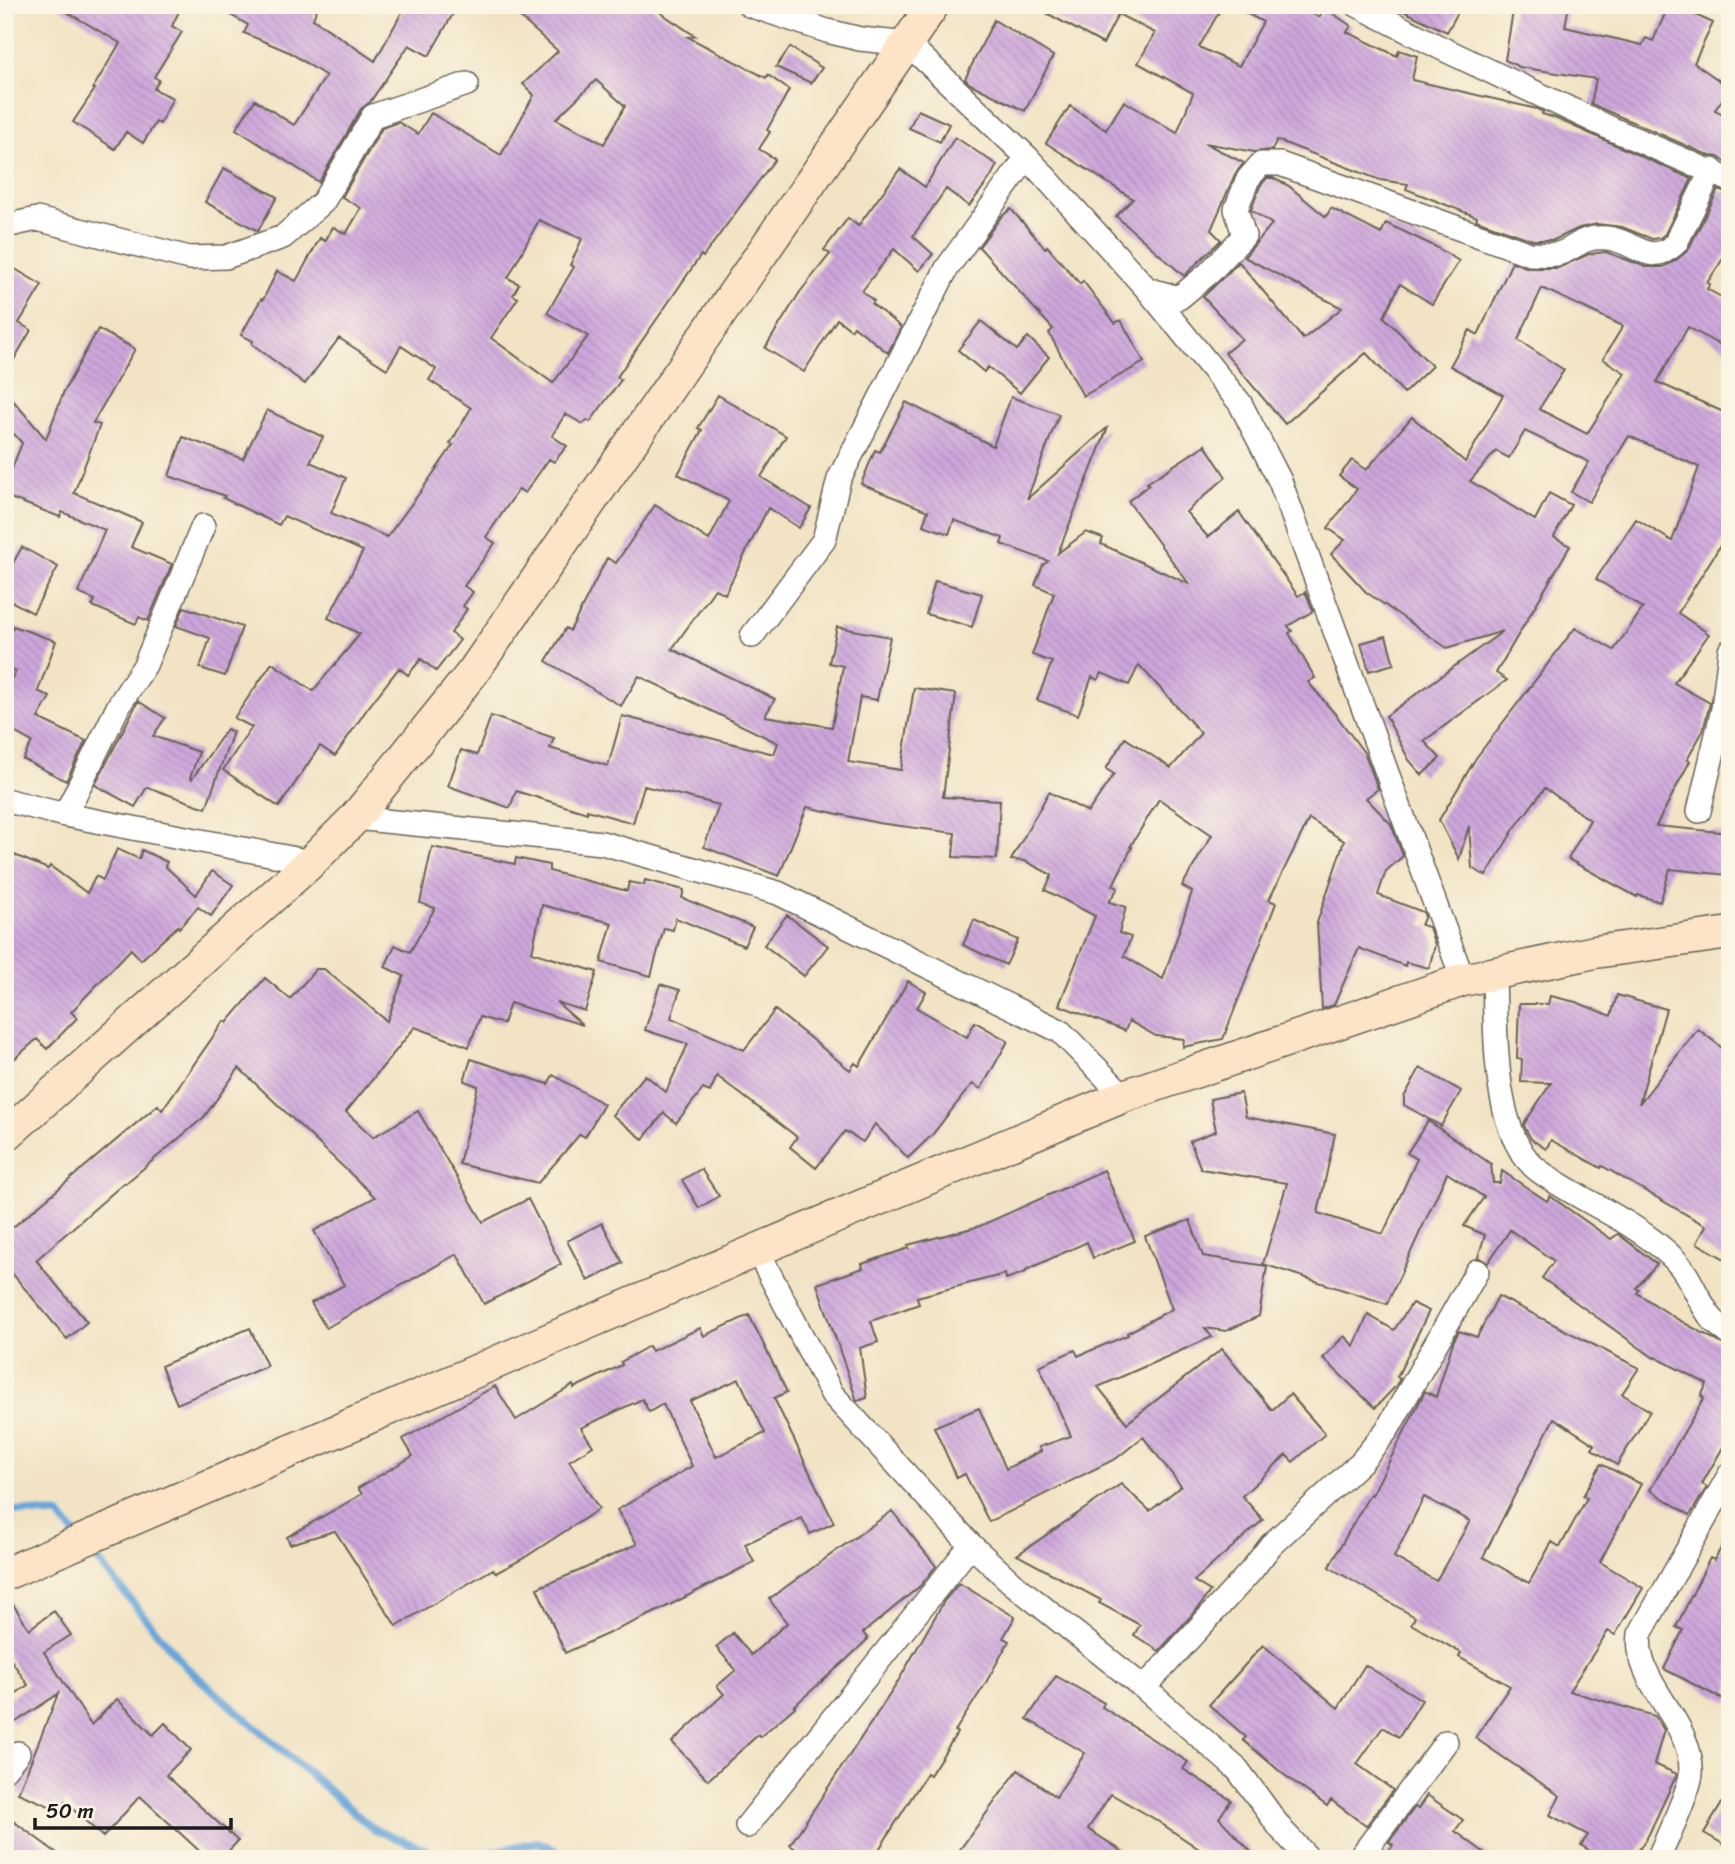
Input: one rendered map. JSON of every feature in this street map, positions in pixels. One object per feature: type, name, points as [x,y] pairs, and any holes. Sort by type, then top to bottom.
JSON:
[{"type":"main road","points":[[5,1136],[311,862],[355,818],[473,672],[933,5]]},
{"type":"main road","points":[[5,1574],[757,1250],[1124,1096],[1479,977],[1595,952],[1730,933]]},
{"type":"street","points":[[749,5],[849,37],[908,44],[1027,158],[1147,289],[1240,403],[1280,481],[1479,977],[1499,1085],[1511,1126],[1524,1155],[1538,1170],[1626,1223],[1674,1258],[1694,1284],[1713,1320],[1730,1334]]},
{"type":"street","points":[[1147,289],[1179,298],[1209,273],[1244,236],[1236,209],[1248,179],[1261,164],[1280,164],[1530,254],[1558,254],[1586,238],[1616,239],[1648,254],[1667,252],[1676,243],[1721,175],[1612,129],[1357,5]]},
{"type":"street","points":[[5,226],[37,219],[189,258],[226,257],[283,237],[323,202],[373,116],[467,84]]},
{"type":"street","points":[[752,636],[824,540],[839,479],[947,268],[1027,158]]},
{"type":"street","points":[[65,815],[119,705],[145,665],[202,526]]},
{"type":"street","points":[[1699,811],[1723,709],[1730,651]]},
{"type":"street","points":[[6,798],[65,815],[311,862]]},
{"type":"street","points":[[355,818],[602,843],[778,893],[1060,1031],[1124,1096]]},
{"type":"street","points":[[757,1250],[832,1394],[971,1545],[1011,1582],[1144,1688],[1238,1770],[1281,1829],[1309,1859]]},
{"type":"street","points":[[1144,1688],[1251,1571],[1271,1545],[1353,1470],[1387,1430],[1477,1270]]},
{"type":"street","points":[[1658,1859],[1692,1775],[1686,1739],[1642,1663],[1638,1643],[1640,1634],[1730,1474]]},
{"type":"street","points":[[747,1826],[971,1545]]},
{"type":"street","points":[[1359,1859],[1447,1742]]},
{"type":"building","points":[[55,5],[182,5],[172,26],[182,32],[154,77],[159,80],[154,89],[173,98],[160,124],[156,122],[143,143],[126,132],[115,149],[73,122],[120,43]]},
{"type":"building","points":[[213,5],[318,5],[313,19],[375,61],[406,5],[458,5],[429,56],[409,45],[370,102],[361,109],[319,182],[236,129],[255,100],[294,125],[326,76],[289,52],[244,33],[248,25]]},
{"type":"building","points":[[506,5],[649,5],[695,36],[688,37],[766,78],[768,75],[789,90],[767,130],[770,132],[759,149],[775,159],[703,257],[701,255],[617,377],[621,380],[590,422],[587,420],[583,424],[565,414],[552,436],[567,446],[554,462],[549,459],[525,493],[519,489],[486,537],[495,543],[464,586],[473,592],[463,606],[467,609],[451,633],[460,640],[436,671],[421,659],[408,675],[399,668],[335,756],[320,746],[279,807],[223,770],[252,727],[234,718],[272,663],[313,691],[360,634],[328,618],[363,551],[284,516],[279,525],[223,498],[225,496],[169,476],[183,437],[243,459],[267,410],[323,437],[310,462],[346,478],[331,513],[387,537],[453,445],[450,444],[471,408],[429,380],[436,369],[401,346],[387,369],[339,338],[305,384],[252,344],[253,341],[241,335],[277,271],[296,281],[320,238],[325,241],[333,227],[346,234],[361,208],[342,197],[382,128],[398,122],[418,134],[431,113],[501,155],[534,95],[523,84],[558,51]],"holes":[[[596,80],[625,106],[604,144],[556,119]],[[539,220],[582,239],[570,265],[574,267],[547,313],[588,336],[553,383],[491,338],[518,298],[513,295],[519,284],[508,278]]]},
{"type":"building","points":[[1032,5],[1223,5],[1199,47],[1239,66],[1263,22],[1231,5],[1295,5],[1319,17],[1325,8],[1351,26],[1347,32],[1397,56],[1399,50],[1417,56],[1412,80],[1537,109],[1543,112],[1542,114],[1692,179],[1665,234],[1660,238],[1652,239],[1622,227],[1597,224],[1579,228],[1554,240],[1533,240],[1476,220],[1477,217],[1406,189],[1408,184],[1380,180],[1277,140],[1272,150],[1254,152],[1205,143],[1244,163],[1235,174],[1211,230],[1221,240],[1184,276],[1116,216],[1133,199],[1046,143],[1070,106],[1106,130],[1124,101],[1177,133],[1193,93],[1138,63],[1155,33],[1118,14],[1103,44]]},
{"type":"building","points":[[1391,5],[1462,5],[1447,32]]},
{"type":"building","points":[[1514,5],[1569,5],[1565,27],[1642,45],[1646,38],[1653,41],[1669,5],[1713,23],[1694,63],[1730,88],[1715,110],[1730,118],[1730,165],[1718,157],[1710,156],[1591,104],[1596,79],[1519,67],[1505,60]]},
{"type":"building","points":[[994,20],[1053,56],[1025,111],[965,79]]},
{"type":"building","points":[[790,47],[822,68],[811,83],[776,67]]},
{"type":"building","points":[[918,110],[949,124],[940,142],[909,128]]},
{"type":"building","points":[[955,137],[997,165],[969,206],[946,189],[913,236],[933,254],[919,271],[894,249],[862,291],[874,301],[872,304],[901,327],[888,353],[854,326],[851,330],[837,319],[804,372],[765,348],[800,292],[830,254],[824,250],[848,218],[858,226],[900,169],[925,187]]},
{"type":"building","points":[[224,168],[277,197],[258,231],[205,202]]},
{"type":"building","points":[[1267,178],[1289,186],[1326,217],[1331,208],[1381,234],[1386,223],[1459,261],[1432,304],[1400,284],[1384,317],[1432,366],[1404,393],[1366,353],[1285,424],[1225,353],[1242,339],[1203,297],[1239,262],[1303,339],[1342,308],[1244,257],[1272,224],[1251,210],[1260,186]]},
{"type":"building","points":[[1718,190],[1730,194],[1730,248],[1707,283],[1710,284],[1707,289],[1730,302],[1730,351],[1688,327],[1657,382],[1730,415],[1730,530],[1678,613],[1709,634],[1674,683],[1710,703],[1703,731],[1687,760],[1690,761],[1656,826],[1730,833],[1728,875],[1670,869],[1660,902],[1638,895],[1637,897],[1568,859],[1590,820],[1545,788],[1514,829],[1486,876],[1472,868],[1469,826],[1459,859],[1439,820],[1476,758],[1575,628],[1614,650],[1643,608],[1596,579],[1636,519],[1672,541],[1699,467],[1629,436],[1589,502],[1571,492],[1589,462],[1525,431],[1509,458],[1496,451],[1470,481],[1535,520],[1549,493],[1571,505],[1554,537],[1570,546],[1496,673],[1507,680],[1424,741],[1440,758],[1422,775],[1409,760],[1386,716],[1503,631],[1447,648],[1366,592],[1331,554],[1345,540],[1328,528],[1357,489],[1339,476],[1352,460],[1366,470],[1412,417],[1465,462],[1503,395],[1450,366],[1470,330],[1478,335],[1512,262],[1529,268],[1558,268],[1589,254],[1606,252],[1646,267],[1663,267],[1688,250]],"holes":[[[1542,288],[1623,326],[1603,359],[1625,373],[1587,434],[1539,409],[1564,370],[1518,340]]]},
{"type":"building","points":[[1011,209],[1080,284],[1083,281],[1115,323],[1121,320],[1144,362],[1083,396],[1049,333],[1053,329],[979,247],[1001,217]]},
{"type":"building","points":[[5,263],[42,285],[19,323],[31,330],[5,375]]},
{"type":"building","points":[[981,321],[1017,350],[1028,337],[1049,357],[1020,393],[988,367],[984,372],[958,350]]},
{"type":"building","points":[[98,329],[135,349],[93,423],[100,425],[74,493],[142,522],[131,547],[172,564],[148,621],[139,617],[136,624],[92,606],[95,600],[78,593],[105,530],[62,512],[60,517],[5,496],[5,486],[22,443],[5,424],[5,391],[46,439],[64,391]]},
{"type":"building","points":[[718,395],[786,436],[761,477],[811,508],[799,528],[768,508],[725,594],[715,589],[672,649],[775,699],[765,716],[832,727],[843,666],[829,663],[837,627],[890,637],[877,700],[860,697],[848,762],[901,770],[914,688],[956,694],[943,797],[1000,800],[997,859],[953,857],[955,833],[878,823],[807,807],[779,876],[704,847],[719,805],[644,786],[633,823],[587,810],[587,813],[516,791],[510,808],[448,786],[461,750],[477,755],[491,716],[554,738],[550,748],[608,766],[622,716],[774,754],[778,743],[639,676],[621,706],[546,661],[566,628],[570,631],[607,558],[616,563],[655,505],[709,540],[729,501],[678,474],[702,430],[698,428]]},
{"type":"building","points":[[1011,397],[1059,414],[1027,499],[1108,427],[1058,553],[1086,532],[1103,538],[1101,544],[1189,584],[1128,501],[1149,485],[1147,483],[1205,445],[1226,477],[1186,512],[1208,537],[1239,512],[1298,596],[1305,592],[1313,611],[1288,626],[1292,631],[1289,633],[1315,678],[1308,682],[1365,754],[1378,789],[1366,798],[1391,824],[1403,856],[1386,871],[1378,895],[1423,912],[1425,916],[1421,925],[1429,927],[1435,945],[1429,968],[1406,962],[1405,966],[1359,948],[1334,1005],[1322,1009],[1317,923],[1344,841],[1309,819],[1269,900],[1276,903],[1223,1039],[1183,1047],[1184,1039],[1156,1036],[1129,1021],[1125,1031],[1059,1005],[1095,916],[1045,890],[1052,875],[1025,861],[1011,860],[1049,792],[1088,812],[1114,774],[1106,769],[1125,738],[1171,768],[1201,733],[1139,665],[1129,685],[1102,673],[1098,680],[1092,677],[1078,715],[1037,700],[1052,662],[1032,655],[1054,593],[1035,585],[1043,565],[1048,561],[1001,544],[1003,538],[954,520],[949,534],[923,525],[928,511],[861,484],[875,450],[880,452],[906,402],[993,446]],"holes":[[[1159,799],[1212,835],[1182,886],[1192,892],[1163,979],[1124,956],[1131,937],[1119,933],[1126,907],[1109,902],[1118,888],[1113,885],[1130,847]]]},
{"type":"building","points":[[22,547],[58,567],[33,613],[5,598],[5,577]]},
{"type":"building","points":[[935,581],[982,594],[972,627],[926,614]]},
{"type":"building","points":[[184,607],[242,627],[225,676],[200,668],[210,638],[176,626]]},
{"type":"building","points":[[13,626],[56,641],[38,691],[50,697],[38,718],[86,741],[66,781],[23,759],[32,742],[5,727],[5,689],[16,671],[5,667],[5,649]]},
{"type":"building","points":[[1386,636],[1394,664],[1369,671],[1361,643]]},
{"type":"building","points":[[138,701],[165,718],[153,736],[199,752],[190,778],[192,779],[227,729],[233,732],[206,808],[147,787],[135,807],[95,785]]},
{"type":"building","points":[[432,847],[515,864],[516,858],[549,865],[549,871],[627,891],[629,882],[644,885],[645,880],[684,890],[682,898],[753,927],[744,946],[676,918],[673,930],[664,928],[651,976],[601,962],[612,923],[542,905],[532,952],[597,972],[585,1011],[556,1002],[583,1025],[510,1003],[503,1024],[480,1017],[469,1047],[415,1027],[346,1112],[373,1137],[418,1111],[483,1222],[528,1199],[561,1264],[484,1304],[457,1254],[326,1328],[311,1303],[344,1285],[314,1231],[375,1197],[239,1068],[204,1117],[36,1260],[87,1322],[67,1339],[5,1265],[5,1234],[158,1105],[162,1110],[224,1021],[227,1023],[265,978],[290,999],[316,969],[324,969],[387,1021],[404,976],[385,967],[395,945],[410,952],[435,908],[420,903]]},
{"type":"building","points":[[117,849],[139,859],[142,850],[167,862],[165,866],[196,895],[212,871],[233,885],[211,916],[198,907],[179,928],[178,926],[141,960],[131,949],[71,1012],[77,1018],[47,1049],[37,1039],[5,1067],[5,851],[48,869],[50,866],[87,893],[96,876],[103,880]]},
{"type":"building","points":[[787,915],[828,946],[804,976],[764,945]]},
{"type":"building","points":[[974,920],[1018,940],[1006,965],[963,945]]},
{"type":"building","points":[[908,981],[926,992],[917,1008],[967,1037],[975,1022],[1008,1041],[981,1089],[972,1084],[932,1135],[908,1158],[875,1124],[863,1142],[845,1131],[816,1168],[790,1147],[797,1137],[717,1076],[710,1092],[703,1089],[676,1123],[664,1113],[643,1139],[612,1115],[645,1075],[666,1092],[688,1044],[645,1030],[660,984],[680,990],[671,1018],[744,1050],[775,1010],[850,1070],[855,1063],[859,1066]]},
{"type":"building","points":[[1617,995],[1666,1009],[1639,1104],[1698,1029],[1730,1054],[1730,1262],[1697,1243],[1706,1226],[1551,1140],[1546,1149],[1531,1139],[1525,1128],[1524,1124],[1551,1083],[1521,1082],[1522,1059],[1517,1058],[1519,1004],[1548,1004],[1550,996],[1576,1002],[1611,1016]]},
{"type":"building","points":[[471,1059],[548,1084],[553,1075],[604,1104],[585,1137],[580,1134],[538,1183],[459,1164],[478,1086],[464,1081]]},
{"type":"building","points":[[1420,1068],[1461,1091],[1441,1126],[1404,1105],[1404,1097]]},
{"type":"building","points":[[1241,1093],[1246,1117],[1335,1134],[1318,1213],[1383,1234],[1417,1159],[1407,1153],[1428,1121],[1491,1164],[1493,1183],[1500,1183],[1502,1171],[1547,1201],[1550,1196],[1611,1239],[1618,1234],[1657,1264],[1636,1288],[1639,1290],[1637,1293],[1730,1348],[1730,1435],[1702,1484],[1707,1487],[1690,1515],[1650,1490],[1704,1398],[1701,1396],[1707,1384],[1654,1358],[1542,1278],[1554,1261],[1510,1230],[1488,1263],[1478,1257],[1485,1235],[1464,1226],[1484,1197],[1447,1173],[1387,1304],[1263,1264],[1287,1183],[1201,1169],[1190,1141],[1216,1131],[1210,1099]]},
{"type":"building","points":[[701,1169],[719,1196],[699,1208],[682,1180]]},
{"type":"building","points":[[1104,1170],[1135,1241],[1093,1258],[1087,1242],[1026,1272],[1006,1279],[1005,1274],[917,1297],[919,1304],[871,1321],[878,1342],[860,1348],[867,1398],[857,1401],[817,1284],[863,1268],[862,1264],[909,1248],[908,1245],[980,1226]]},
{"type":"building","points":[[1190,1220],[1203,1256],[1267,1266],[1259,1316],[1226,1331],[1205,1328],[1212,1337],[1098,1387],[1127,1423],[1222,1349],[1272,1410],[1290,1394],[1325,1434],[1293,1462],[1286,1455],[1242,1496],[1263,1520],[1194,1581],[1210,1591],[1159,1651],[1134,1635],[1140,1625],[1099,1603],[1101,1600],[1017,1555],[1121,1484],[1150,1511],[1181,1486],[1143,1437],[1117,1458],[989,1522],[965,1474],[957,1478],[934,1427],[979,1408],[1006,1469],[1041,1451],[1039,1447],[1071,1436],[1039,1366],[1075,1350],[1078,1356],[1128,1335],[1127,1333],[1172,1309],[1145,1236]]},
{"type":"building","points":[[602,1223],[623,1263],[588,1281],[567,1241]]},
{"type":"building","points":[[1498,1296],[1639,1368],[1622,1394],[1650,1411],[1617,1465],[1592,1449],[1595,1445],[1554,1418],[1483,1557],[1529,1583],[1552,1542],[1560,1547],[1587,1498],[1583,1496],[1601,1464],[1641,1484],[1600,1562],[1643,1588],[1615,1635],[1608,1631],[1569,1691],[1655,1716],[1664,1730],[1654,1764],[1677,1774],[1649,1834],[1633,1859],[1602,1859],[1581,1845],[1588,1835],[1550,1815],[1560,1796],[1475,1738],[1510,1686],[1459,1657],[1461,1653],[1411,1624],[1415,1617],[1329,1567],[1370,1494],[1372,1495],[1425,1391],[1436,1397],[1459,1331],[1477,1337]],"holes":[[[1424,1497],[1470,1521],[1436,1581],[1394,1557]]]},
{"type":"building","points":[[1412,1303],[1429,1311],[1397,1377],[1400,1379],[1375,1408],[1323,1358],[1344,1336],[1354,1346],[1368,1315],[1394,1330]]},
{"type":"building","points":[[749,1315],[787,1392],[774,1398],[834,1523],[810,1534],[802,1518],[745,1544],[754,1562],[656,1612],[565,1653],[537,1588],[637,1544],[617,1510],[692,1466],[663,1404],[649,1412],[642,1399],[581,1428],[593,1446],[569,1461],[599,1509],[524,1558],[496,1573],[493,1569],[396,1626],[335,1531],[290,1544],[287,1537],[362,1494],[358,1488],[413,1456],[403,1439],[495,1386],[516,1420],[573,1385],[574,1388],[622,1365],[621,1362],[649,1346],[652,1351],[700,1328],[704,1336]],"holes":[[[739,1379],[765,1433],[716,1457],[690,1401]]]},
{"type":"building","points":[[250,1328],[267,1366],[177,1404],[161,1366]]},
{"type":"building","points":[[892,1511],[936,1566],[920,1586],[863,1633],[868,1639],[846,1660],[708,1780],[672,1742],[724,1694],[717,1686],[736,1670],[716,1647],[733,1633],[751,1655],[787,1623],[769,1599]]},
{"type":"building","points":[[1730,1533],[1730,1703],[1664,1669],[1683,1630],[1676,1627],[1710,1558],[1714,1560]]},
{"type":"building","points":[[959,1583],[1015,1617],[1003,1638],[1009,1641],[955,1731],[957,1733],[930,1775],[927,1773],[873,1859],[810,1859],[790,1845],[896,1685],[944,1601]]},
{"type":"building","points":[[5,1592],[29,1629],[54,1611],[71,1635],[44,1652],[91,1725],[117,1699],[153,1735],[165,1723],[191,1750],[166,1775],[238,1841],[221,1859],[208,1859],[140,1796],[103,1837],[65,1802],[61,1811],[18,1793],[58,1694],[13,1724],[5,1713],[5,1701],[28,1685],[5,1651]]},
{"type":"building","points":[[1263,1645],[1338,1708],[1365,1665],[1422,1700],[1399,1737],[1383,1727],[1357,1764],[1393,1790],[1366,1826],[1331,1800],[1327,1806],[1283,1774],[1243,1740],[1246,1737],[1209,1705]]},
{"type":"building","points":[[1056,1676],[1104,1703],[1102,1707],[1188,1762],[1183,1769],[1231,1800],[1219,1818],[1258,1859],[1214,1859],[1153,1818],[1111,1794],[1088,1829],[1134,1859],[953,1859],[1018,1770],[1056,1797],[1085,1753],[1027,1719]]},
{"type":"building","points":[[1730,1790],[1730,1848],[1704,1833]]},
{"type":"building","points":[[1427,1795],[1463,1820],[1455,1831],[1493,1859],[1383,1859],[1393,1845],[1389,1842]]},
{"type":"building","points":[[5,1815],[65,1859],[5,1859]]},
{"type":"waterway","points":[[5,1510],[59,1515],[76,1535]]},
{"type":"waterway","points":[[85,1545],[186,1667],[372,1828],[449,1859]]},
{"type":"waterway","points":[[460,1859],[538,1842],[574,1859]]}]
